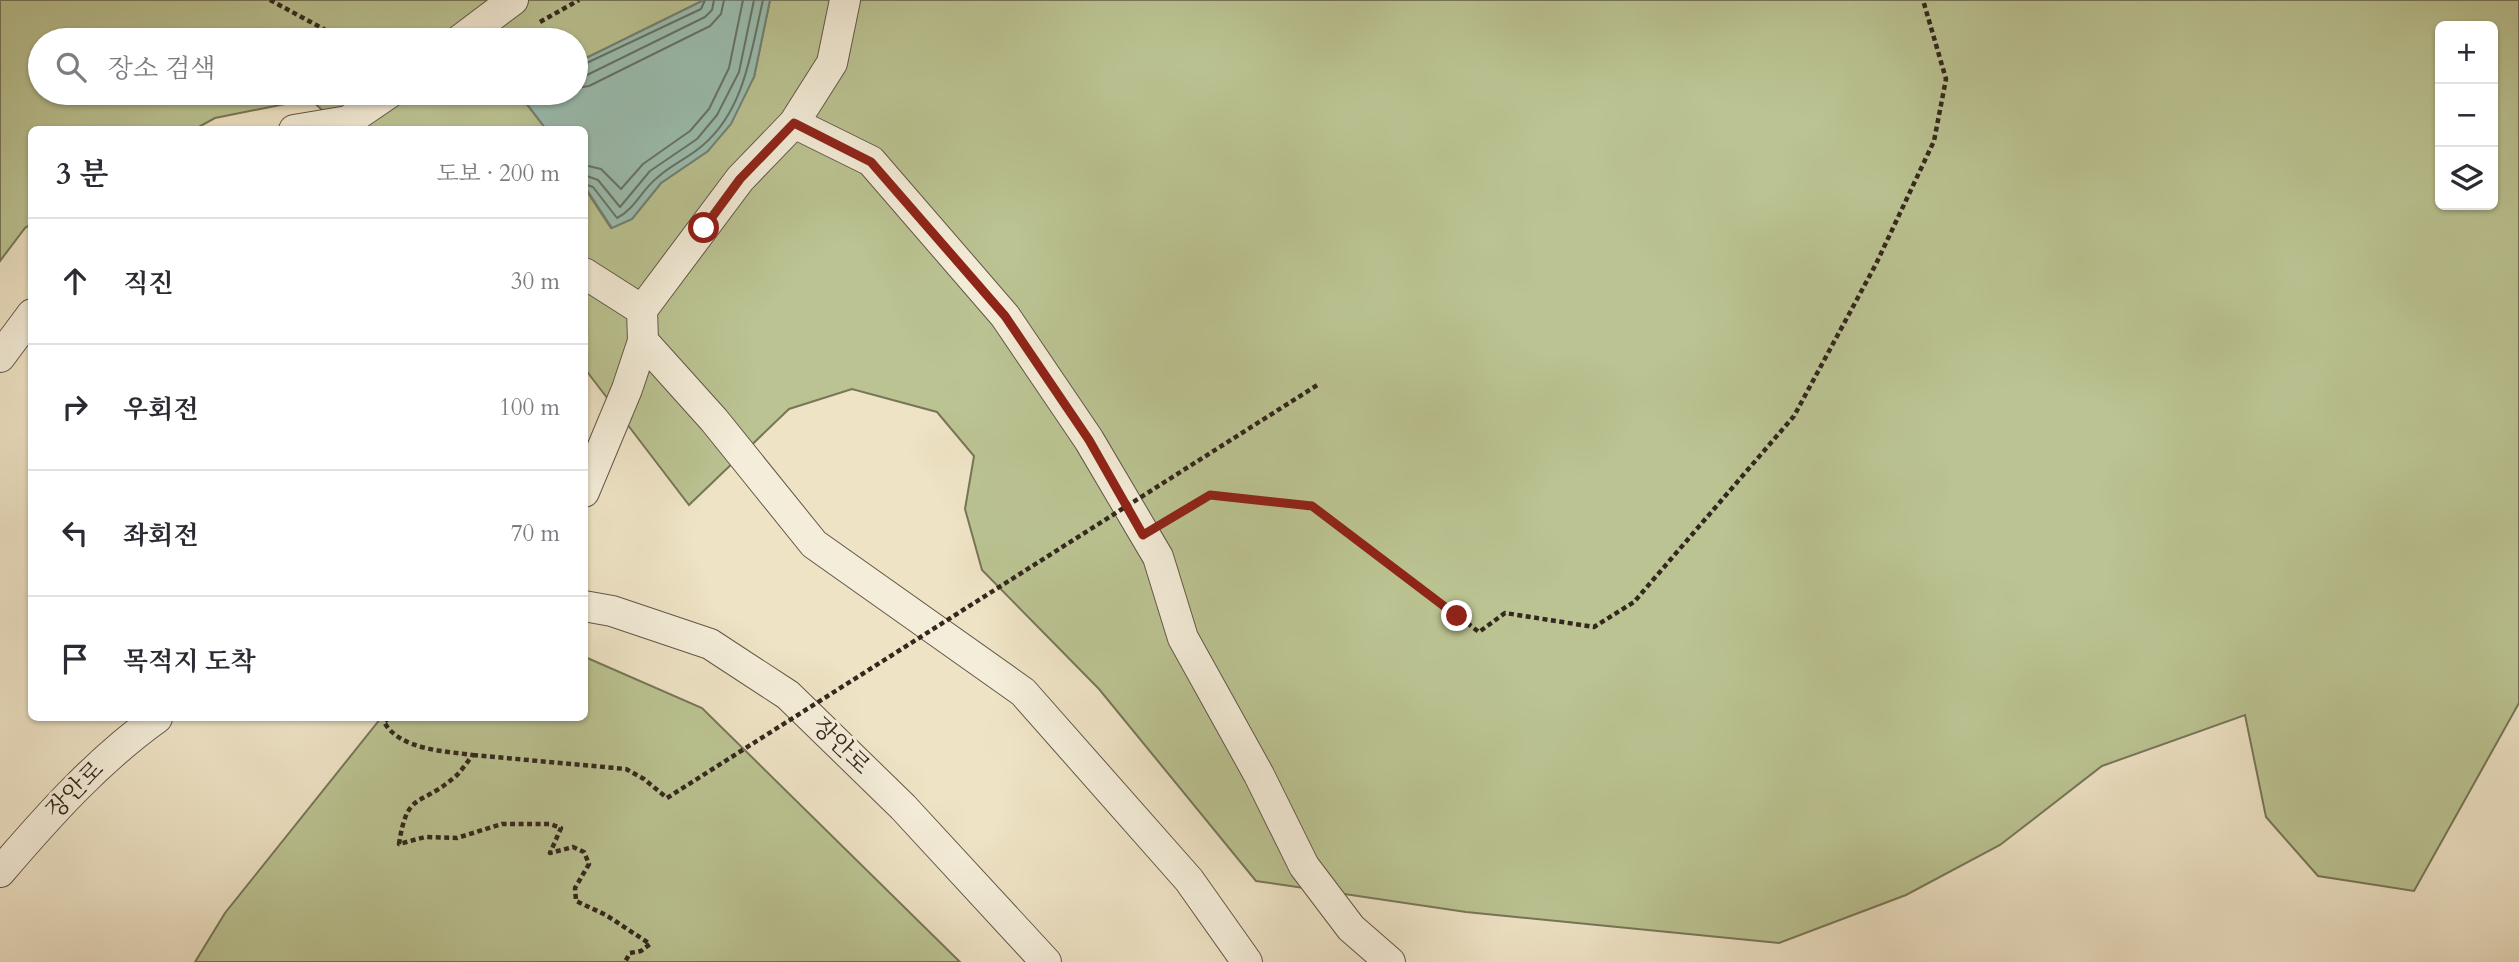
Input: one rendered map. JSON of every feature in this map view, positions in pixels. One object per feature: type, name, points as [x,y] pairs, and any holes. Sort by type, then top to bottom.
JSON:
[{"type":"street","points":[[476,28],[513,0]]},
{"type":"street","points":[[588,482],[627,389],[643,341],[642,310],[740,179],[794,123],[832,63],[845,0]]},
{"type":"street","points":[[354,125],[376,105]]},
{"type":"street","points":[[794,123],[871,162],[1005,316],[1089,440],[1158,557],[1184,638],[1259,775],[1304,866],[1352,928],[1390,962]]},
{"type":"street","points":[[588,276],[642,310]]},
{"type":"street","points":[[0,357],[28,319]]},
{"type":"street","points":[[643,341],[714,420],[814,544],[1023,692],[1189,880],[1247,962]]},
{"type":"street","name":"장안로","points":[[588,607],[612,611],[709,644],[788,695],[903,807],[1046,962]]},
{"type":"street","name":"장안로","points":[[0,872],[74,790],[124,741],[153,721]]},
{"type":"path","points":[[270,0],[322,28]]},
{"type":"path","points":[[1143,535],[1210,495],[1312,506],[1479,632],[1505,613],[1594,627],[1634,602],[1794,416],[1876,264],[1934,141],[1946,79],[1923,0]]},
{"type":"path","points":[[385,721],[389,731],[400,738],[443,753],[626,769],[644,779],[667,799],[1319,384]]},
{"type":"path","points":[[473,755],[452,780],[415,800],[403,819],[399,844],[425,837],[457,838],[502,824],[551,824],[562,828],[550,853],[573,847],[584,852],[589,864],[575,888],[576,901],[606,915],[650,944],[641,951],[629,953],[625,962]]},
{"type":"green space","points":[[0,0],[704,0],[588,57],[588,28],[28,28],[28,105],[280,105],[215,118],[200,126],[28,126],[28,226],[0,261]]},
{"type":"green space","points":[[770,0],[2519,0],[2519,703],[2414,891],[2318,876],[2266,817],[2245,715],[2102,766],[2000,845],[1906,895],[1779,943],[1466,912],[1256,881],[1099,689],[982,570],[965,509],[974,456],[937,412],[852,389],[789,409],[689,505],[588,373],[588,193],[611,228],[632,219],[661,183],[708,151],[754,77]]},
{"type":"green space","points":[[317,105],[527,105],[544,126],[340,126]]},
{"type":"green space","points":[[588,658],[702,708],[960,962],[195,962],[225,913],[379,721],[588,721]]},
{"type":"water","points":[[704,0],[770,0],[754,77],[731,124],[708,151],[661,183],[632,219],[612,228],[588,192],[588,126],[544,126],[528,105],[588,105],[588,57]]},
{"type":"route","points":[[704,228],[740,179],[794,123],[871,162],[1005,316],[1089,440],[1143,535],[1210,495],[1312,506],[1457,616]]}]
